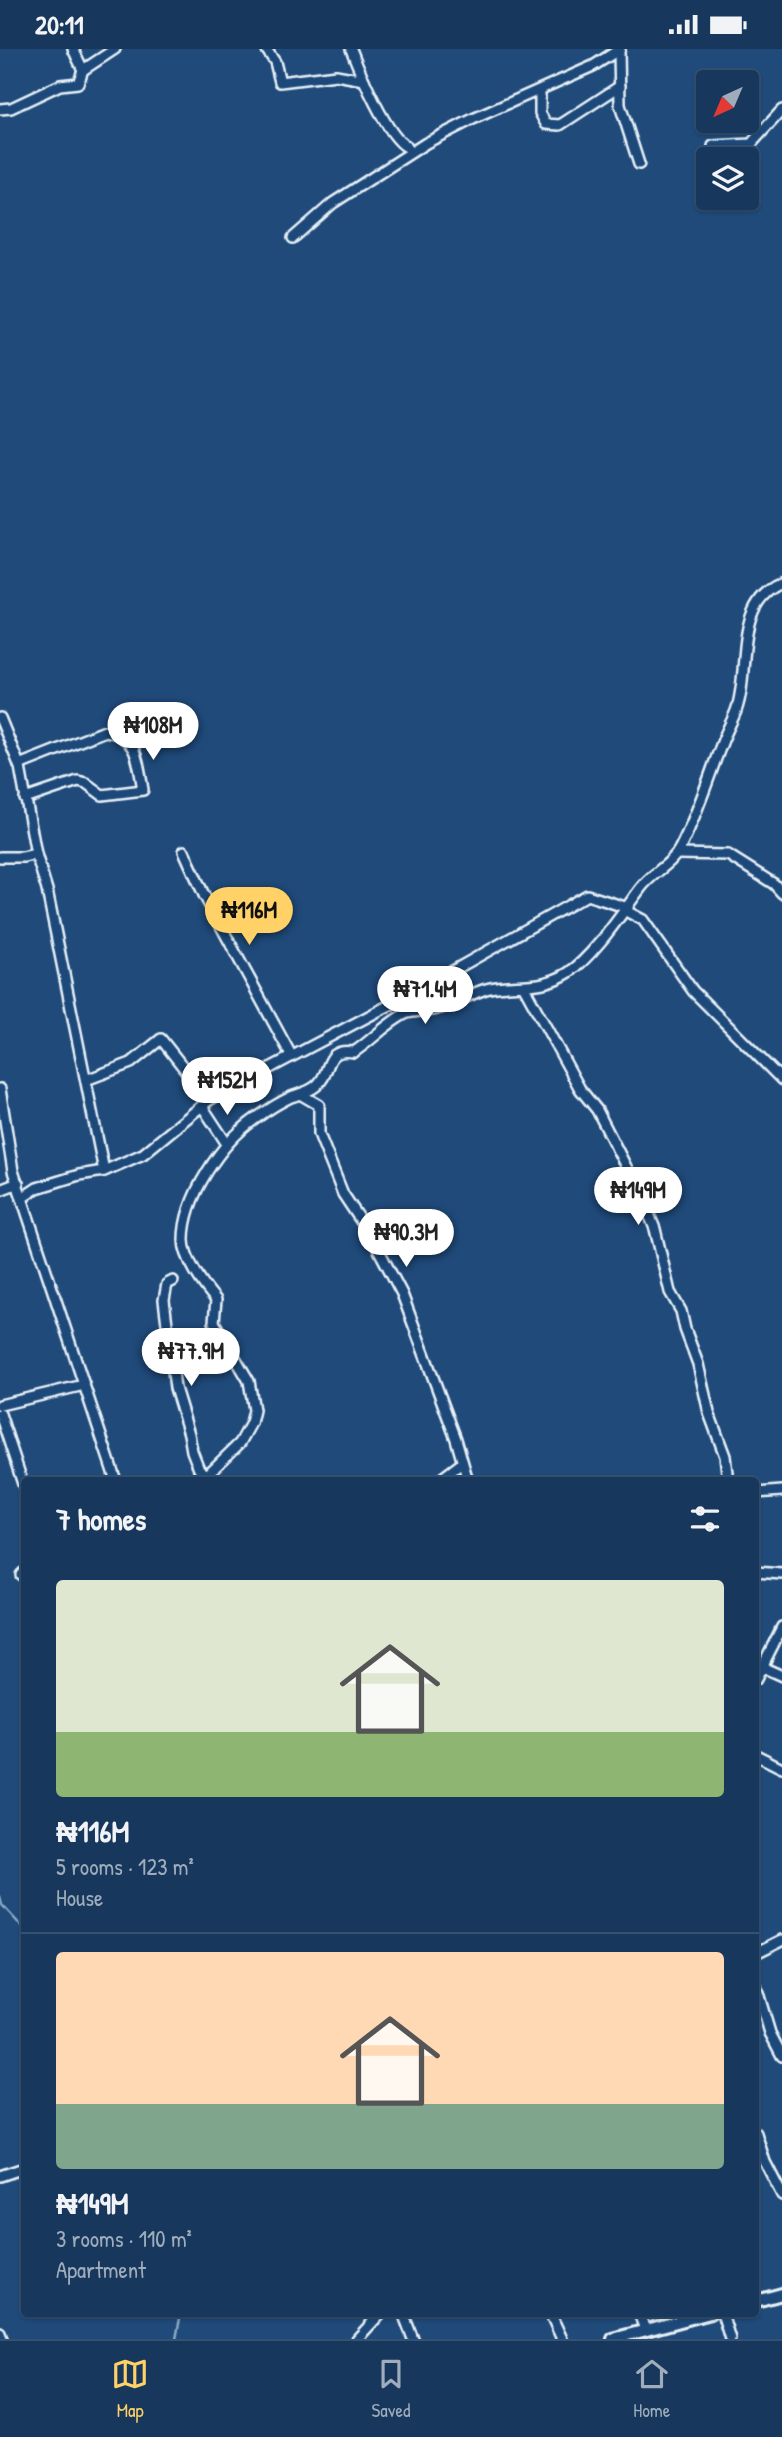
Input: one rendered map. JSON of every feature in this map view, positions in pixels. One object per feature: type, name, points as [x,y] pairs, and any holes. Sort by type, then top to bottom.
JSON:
[{"type":"street","points":[[73,49],[83,70]]},
{"type":"street","points":[[0,109],[10,108],[60,85],[78,83],[83,70],[115,49]]},
{"type":"street","points":[[266,49],[275,62],[280,82],[336,75],[364,80]]},
{"type":"street","points":[[351,49],[393,135],[407,147]]},
{"type":"street","points":[[620,49],[620,105],[639,164]]},
{"type":"street","points":[[293,237],[333,203],[426,143],[473,119],[593,66],[620,49]]},
{"type":"street","points":[[540,90],[540,113],[546,124],[560,125],[620,86]]},
{"type":"street","points":[[713,146],[751,143],[782,110]]},
{"type":"street","points":[[209,1477],[240,1443],[251,1423],[254,1409],[249,1381],[214,1322],[216,1300],[200,1281],[183,1242],[197,1193],[212,1162],[227,1144],[270,1108],[319,1084],[332,1056],[344,1050],[354,1052],[406,1013],[438,1009],[492,988],[524,987],[551,980],[574,968],[627,909],[643,885],[677,854],[696,814],[737,707],[747,633],[757,604],[765,593],[782,583]]},
{"type":"street","points":[[0,718],[19,765],[104,1171]]},
{"type":"street","points":[[19,765],[105,731],[117,732],[130,742],[137,757],[143,790],[102,795],[86,783],[78,781],[25,799]]},
{"type":"street","points":[[184,851],[204,895],[291,1055]]},
{"type":"street","points":[[0,857],[36,854]]},
{"type":"street","points":[[677,854],[728,855],[774,884],[782,893]]},
{"type":"street","points":[[22,1198],[37,1188],[79,1175],[104,1171],[143,1154],[206,1103],[587,895],[627,909],[643,921],[693,991],[782,1080]]},
{"type":"street","points":[[524,987],[580,1089],[597,1110],[645,1204],[655,1229],[670,1292],[681,1311],[698,1364],[709,1413],[725,1456],[728,1477]]},
{"type":"street","points":[[86,1080],[131,1063],[161,1039],[206,1103],[227,1144]]},
{"type":"street","points":[[0,1089],[13,1171],[115,1477]]},
{"type":"street","points":[[300,1094],[319,1105],[319,1134],[344,1194],[402,1294],[456,1439],[467,1477]]},
{"type":"street","points":[[0,1190],[18,1183]]},
{"type":"street","points":[[173,1281],[167,1284],[164,1300],[176,1388],[192,1451],[199,1469],[207,1477]]},
{"type":"street","points":[[0,1405],[85,1385]]},
{"type":"street","points":[[0,1414],[21,1478]]},
{"type":"street","points":[[443,1477],[462,1463]]},
{"type":"street","points":[[759,1493],[782,1490]]},
{"type":"street","points":[[759,1572],[782,1574]]},
{"type":"street","points":[[759,1673],[782,1627]]},
{"type":"street","points":[[762,1667],[782,1676]]},
{"type":"street","points":[[759,1756],[782,1768]]},
{"type":"street","points":[[759,1952],[782,1940]]},
{"type":"street","points":[[759,1993],[778,2037],[782,2056]]},
{"type":"street","points":[[759,2143],[765,2162],[782,2195]]},
{"type":"street","points":[[0,2176],[21,2169]]},
{"type":"street","points":[[759,2300],[782,2294]]},
{"type":"street","points":[[357,2339],[377,2317]]},
{"type":"street","points":[[405,2317],[413,2339]]},
{"type":"street","points":[[552,2317],[562,2339]]},
{"type":"street","points":[[640,2317],[645,2330]]},
{"type":"street","points":[[613,2339],[687,2317]]},
{"type":"street","points":[[723,2317],[730,2339]]},
{"type":"street","points":[[0,2333],[2,2339]]},
{"type":"waterway","points":[[0,1897],[2,1905],[21,1926]]},
{"type":"waterway","points":[[176,2339],[180,2317]]}]
